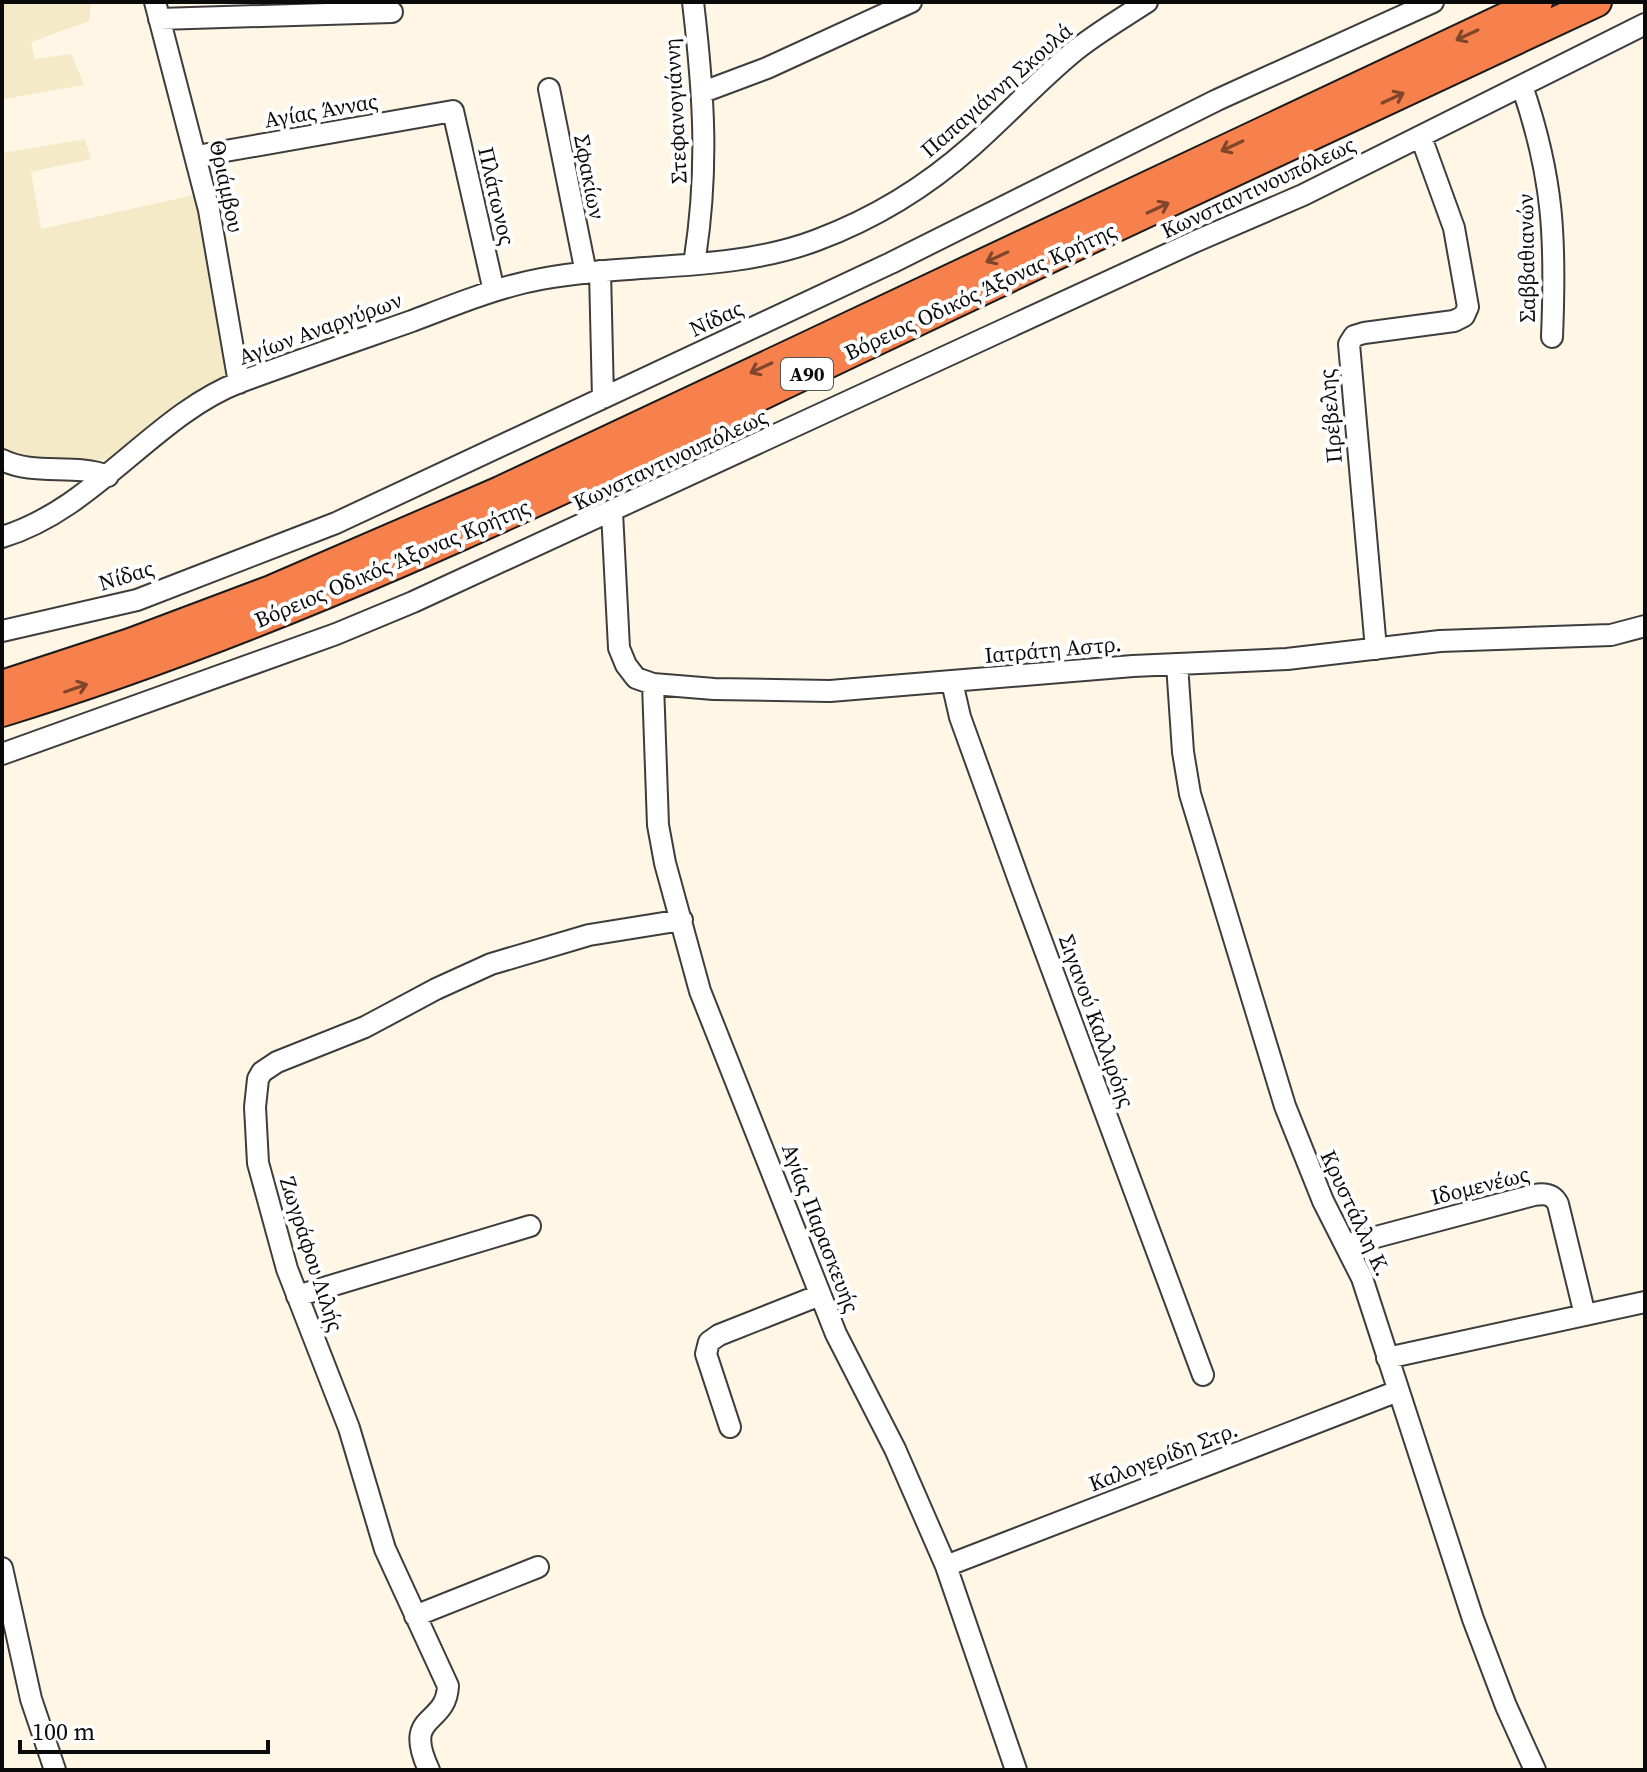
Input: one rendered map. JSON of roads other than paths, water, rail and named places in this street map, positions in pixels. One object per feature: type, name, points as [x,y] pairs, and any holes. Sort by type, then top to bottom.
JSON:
[{"type":"highway","name":"Βόρειος Οδικός Άξονας Κρήτης","points":[[2,685],[130,643],[271,590],[500,491],[1538,2]]},
{"type":"highway","name":"Βόρειος Οδικός Άξονας Κρήτης","points":[[2,712],[149,664],[455,538],[1597,2]]},
{"type":"street","name":"Στεφανογιάννη","points":[[693,2],[703,92],[705,179],[694,264]]},
{"type":"street","points":[[703,92],[767,68],[911,2]]},
{"type":"street","name":"Παπαγιάννη Σκουλά","points":[[694,264],[782,251],[818,240],[877,212],[940,173],[1073,52],[1147,2]]},
{"type":"street","name":"Νίδας","points":[[2,631],[137,600],[322,529],[891,263],[1217,100],[1433,2]]},
{"type":"street","points":[[157,10],[392,12]]},
{"type":"street","name":"Θριάμβου","points":[[157,10],[197,156],[239,383]]},
{"type":"street","name":"Κωνσταντινουπόλεως","points":[[2,754],[336,634],[413,602],[1194,242],[1303,195],[1645,24]]},
{"type":"street","name":"Σαββαθιανών","points":[[1522,86],[1539,135],[1551,196],[1555,261],[1552,337]]},
{"type":"street","name":"Σφακίων","points":[[549,89],[593,272],[603,398]]},
{"type":"street","name":"Αγίας Άννας","points":[[197,156],[453,111]]},
{"type":"street","name":"Πλάτωνος","points":[[453,111],[494,291]]},
{"type":"street","name":"Πρέβελης","points":[[1376,649],[1349,344],[1354,336],[1364,333],[1454,321],[1464,316],[1468,307],[1454,228],[1421,137]]},
{"type":"street","name":"Αγίων Αναργύρων","points":[[2,537],[49,516],[108,476],[127,458],[196,407],[239,383],[494,291],[543,278],[694,264]]},
{"type":"street","points":[[2,460],[29,468],[87,469],[108,476]]},
{"type":"street","points":[[612,512],[619,648],[636,678],[653,684]]},
{"type":"street","name":"Ιατράτη Αστρ.","points":[[653,684],[714,689],[830,691],[1177,664],[1277,660],[1440,641],[1611,635],[1645,626]]},
{"type":"street","name":"Κρυστάλλη Κ.","points":[[1177,664],[1183,752],[1199,827],[1285,1106],[1323,1201],[1362,1278],[1478,1633],[1535,1770]]},
{"type":"street","name":"Σιγανού Καλλιρόης","points":[[952,682],[960,717],[1021,886],[1203,1375]]},
{"type":"street","name":"Αγίας Παρασκευής","points":[[653,684],[658,825],[665,863],[700,991],[836,1334],[895,1449],[946,1566],[1016,1770]]},
{"type":"street","name":"Ζωγράφου Λιλής","points":[[429,1770],[421,1751],[420,1733],[444,1703],[448,1686],[385,1549],[349,1428],[276,1234],[258,1163],[255,1093],[262,1072],[284,1059],[365,1027],[491,964],[589,935],[682,920]]},
{"type":"street","name":"Ιδομενέως","points":[[1346,1245],[1547,1194],[1553,1196],[1558,1204],[1585,1315]]},
{"type":"street","points":[[297,1296],[530,1226]]},
{"type":"street","points":[[730,1427],[706,1354],[709,1342],[719,1335],[820,1295]]},
{"type":"street","points":[[1387,1358],[1645,1302]]},
{"type":"street","name":"Καλογερίδη Στρ.","points":[[946,1566],[1398,1391]]},
{"type":"street","points":[[415,1616],[538,1567]]},
{"type":"street","points":[[2,1568],[31,1699],[55,1770]]}]
